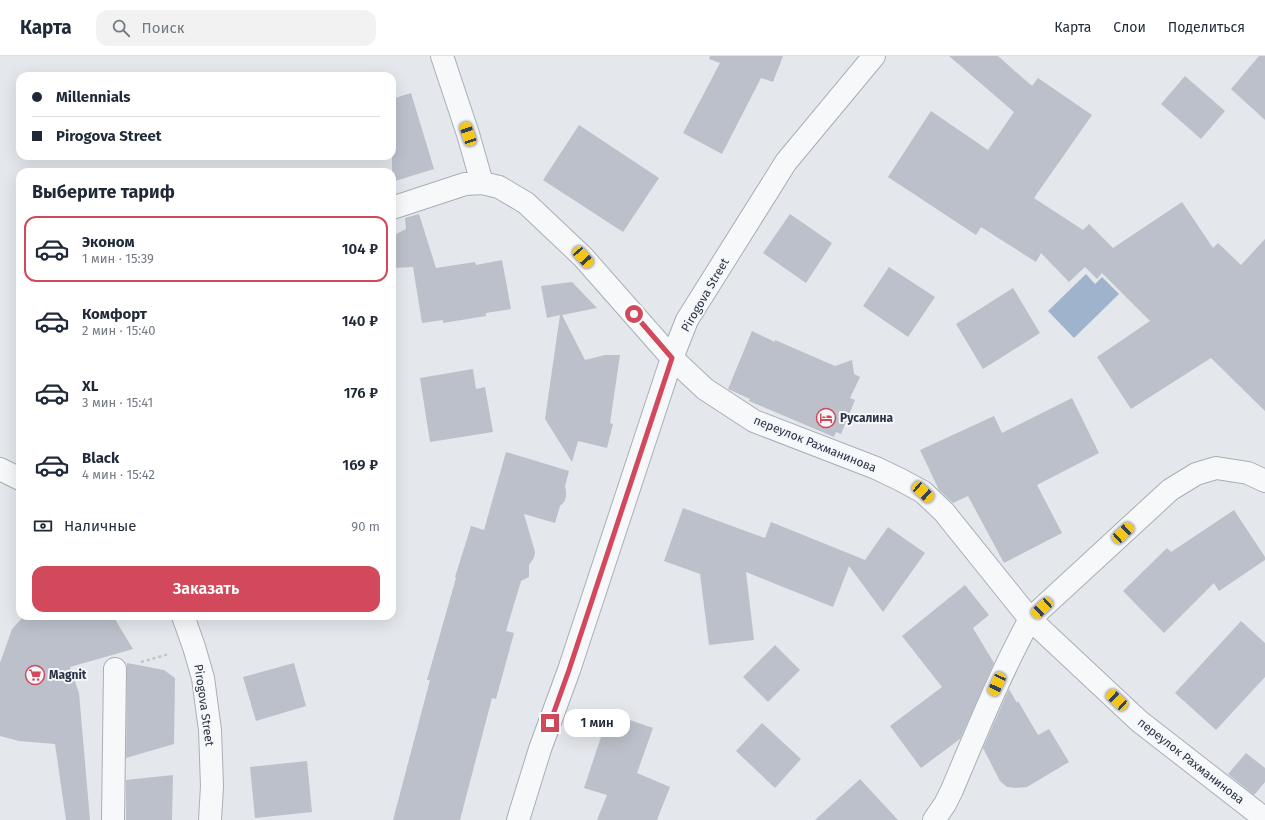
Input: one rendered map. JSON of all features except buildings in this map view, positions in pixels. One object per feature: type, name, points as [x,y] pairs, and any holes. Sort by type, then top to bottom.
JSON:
[{"type":"street","points":[[442,56],[468,134],[482,183]]},
{"type":"street","name":"Pirogova Street","points":[[518,820],[540,749],[569,670],[672,358],[687,320],[786,162],[874,56]]},
{"type":"street","name":"переулок Рахманинова","points":[[396,207],[465,184],[482,183],[499,187],[526,203],[583,257],[672,358],[705,389],[754,421],[876,468],[923,492],[944,512],[1030,619],[1139,721],[1265,819]]},
{"type":"street","points":[[934,820],[945,804],[952,790],[991,697],[1015,646],[1030,619],[1170,490],[1196,474],[1216,468],[1248,473],[1265,481]]},
{"type":"street","points":[[0,469],[16,477]]},
{"type":"street","name":"Pirogova Street","points":[[184,620],[203,678],[210,730],[212,786],[210,820]]},
{"type":"street","points":[[113,820],[115,669]]},
{"type":"path","points":[[115,669],[194,647]]},
{"type":"water","points":[[1086,274],[1095,284],[1102,277],[1119,294],[1074,338],[1048,311]]},
{"type":"place","name":"Русалина","points":[[826,418]]},
{"type":"place","name":"Magnit","points":[[35,675]]},
{"type":"route","points":[[550,723],[569,670],[672,358],[634,314]]}]
